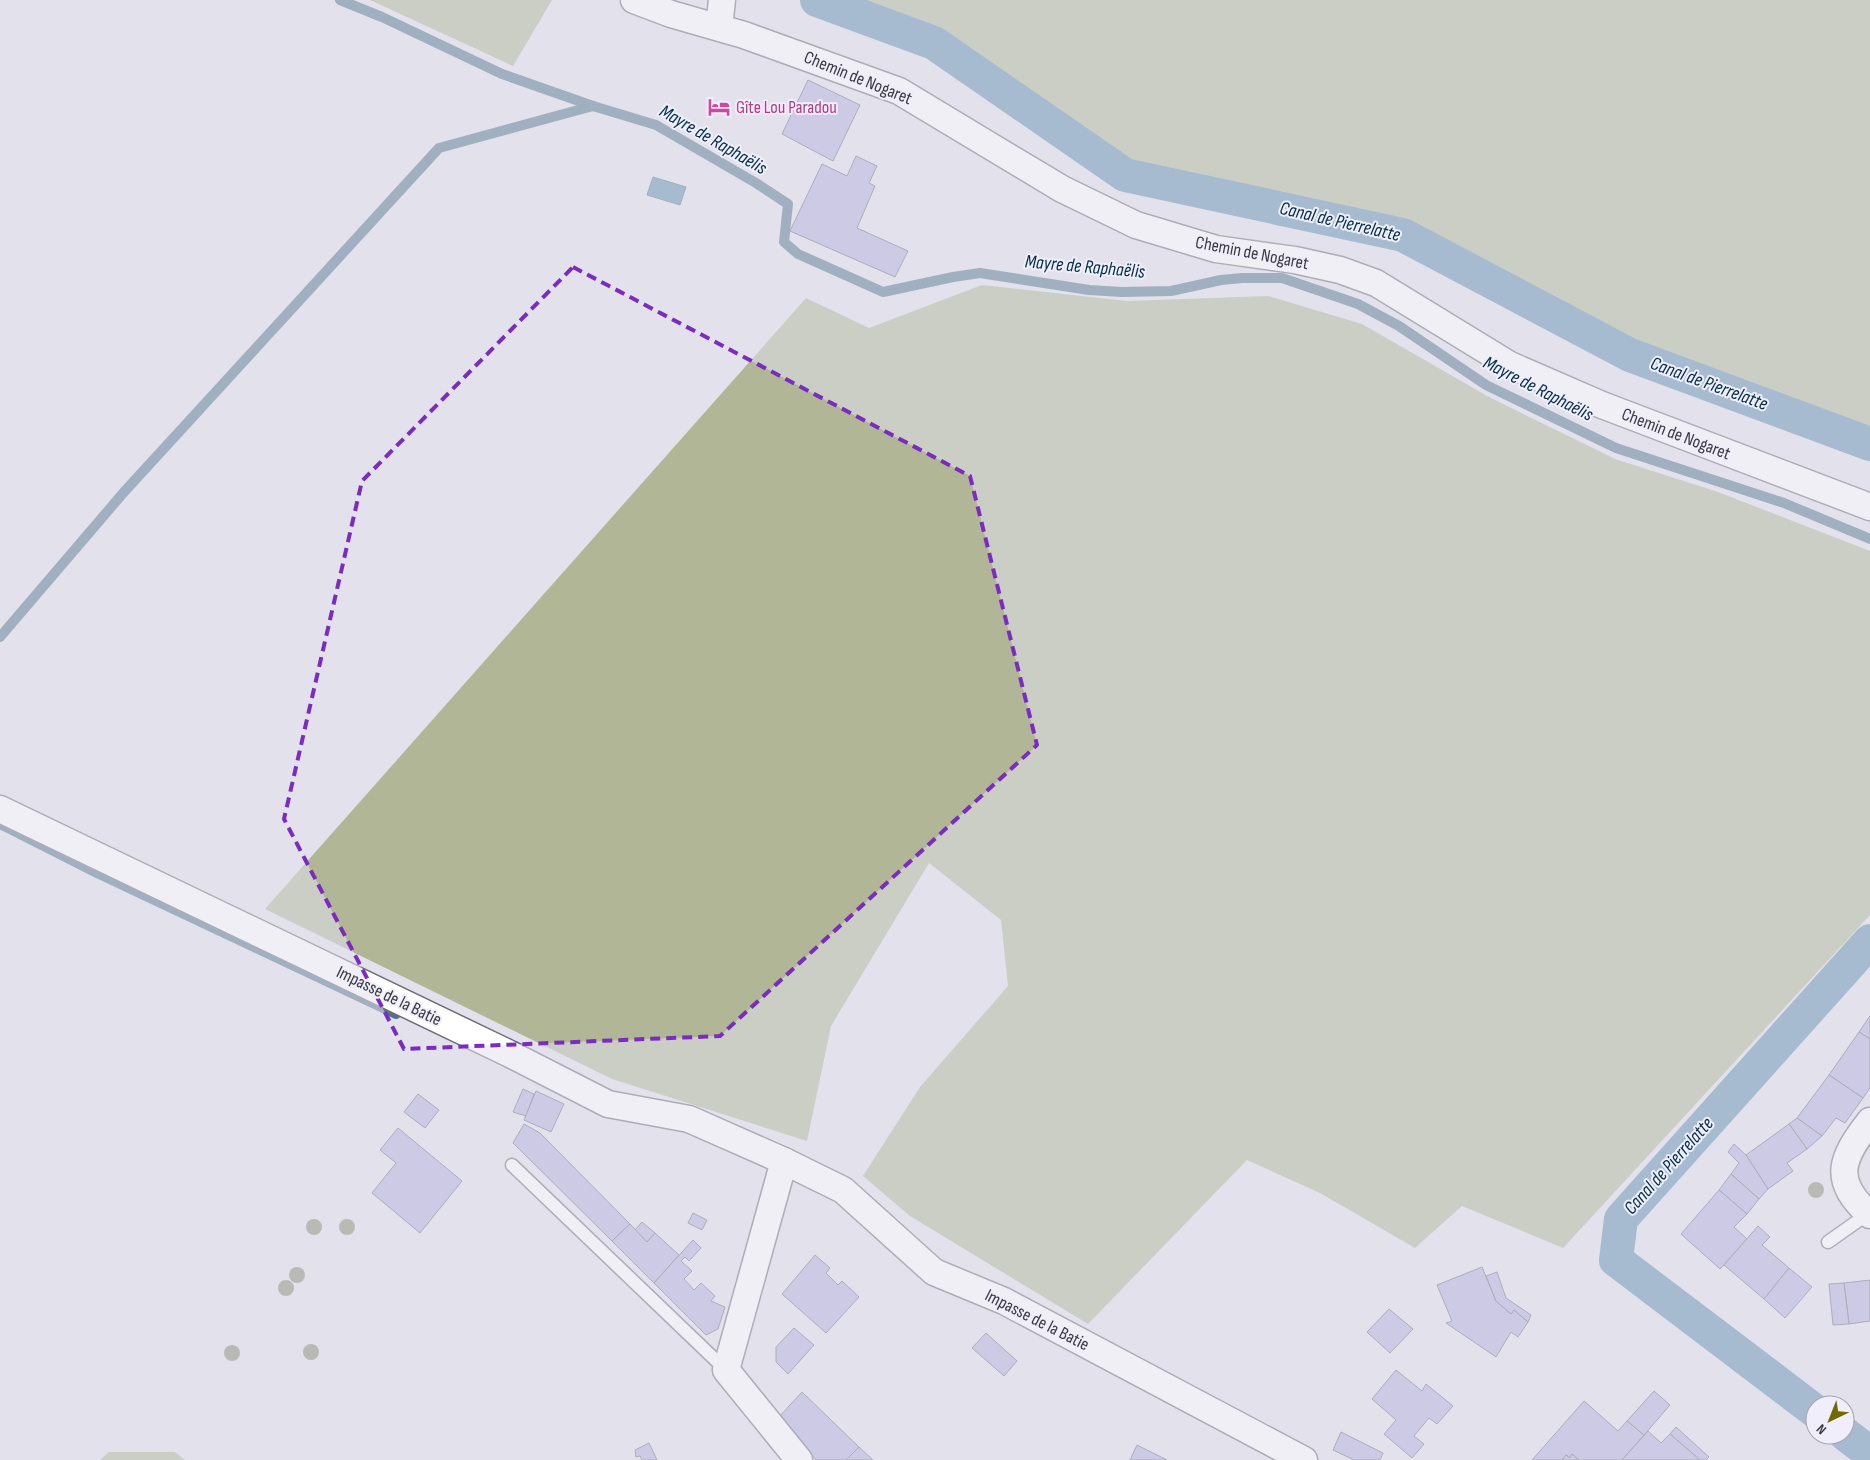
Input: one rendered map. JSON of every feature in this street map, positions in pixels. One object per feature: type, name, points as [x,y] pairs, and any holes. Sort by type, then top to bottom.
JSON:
[{"type":"street","name":"Chemin de Nogaret","points":[[634,0],[671,14],[720,27],[779,47],[899,91],[1062,189],[1136,225],[1216,249],[1295,260],[1340,270],[1376,283],[1510,365],[1602,406],[1870,507]]},
{"type":"street","points":[[720,27],[722,0]]},
{"type":"street","name":"Impasse de la Batie","points":[[0,809],[501,1050],[608,1104],[689,1119],[784,1161],[843,1190],[934,1272],[1004,1301],[1304,1460]]},
{"type":"street","points":[[1869,1214],[1857,1203],[1849,1190],[1844,1171],[1845,1158],[1853,1143],[1870,1121]]},
{"type":"street","points":[[784,1161],[726,1370],[790,1457]]},
{"type":"lane","points":[[512,1165],[726,1370]]},
{"type":"lane","points":[[1828,1242],[1869,1214]]},
{"type":"highlighted area","points":[[573,267],[970,476],[1037,745],[720,1036],[404,1049],[284,819],[362,481]]},
{"type":"green space","points":[[370,0],[552,0],[513,66]]},
{"type":"green space","points":[[854,0],[1870,0],[1870,432],[1628,345],[1402,223],[1136,165],[940,28]]},
{"type":"green space","points":[[982,285],[1127,301],[1268,296],[1362,324],[1489,397],[1615,459],[1718,492],[1870,551],[1870,915],[1563,1248],[1462,1206],[1415,1248],[1320,1193],[1247,1160],[1088,1324],[910,1216],[863,1176],[920,1087],[1008,986],[1001,920],[929,863],[831,1026],[807,1141],[612,1079],[265,909],[806,298],[869,328]]},
{"type":"green space","points":[[109,1452],[175,1452],[185,1460],[100,1460]]},
{"type":"water","points":[[653,177],[686,187],[680,205],[647,195]]},
{"type":"building","points":[[808,80],[860,105],[833,161],[782,134]]},
{"type":"building","points":[[856,156],[877,166],[869,183],[875,186],[857,228],[908,251],[895,277],[790,231],[822,164],[847,176]]},
{"type":"building","points":[[1870,1016],[1870,1039],[1859,1032]]},
{"type":"building","points":[[1859,1032],[1870,1039],[1870,1088],[1863,1098],[1829,1075]]},
{"type":"building","points":[[1829,1075],[1863,1098],[1845,1123],[1836,1118],[1822,1136],[1797,1118]]},
{"type":"building","points":[[523,1089],[534,1094],[526,1116],[513,1112]]},
{"type":"building","points":[[536,1091],[564,1104],[551,1132],[524,1120]]},
{"type":"building","points":[[418,1094],[439,1110],[425,1128],[404,1112]]},
{"type":"building","points":[[1797,1118],[1822,1136],[1807,1149],[1789,1124]]},
{"type":"building","points":[[524,1124],[540,1133],[630,1224],[612,1241],[513,1143]]},
{"type":"building","points":[[1789,1124],[1807,1149],[1787,1163],[1793,1171],[1768,1189],[1746,1155]]},
{"type":"building","points":[[398,1128],[462,1181],[420,1233],[372,1193],[396,1163],[380,1150]]},
{"type":"building","points":[[1734,1144],[1746,1155],[1768,1189],[1759,1199],[1731,1174],[1739,1163],[1728,1152]]},
{"type":"building","points":[[1731,1174],[1759,1199],[1747,1214],[1719,1190]]},
{"type":"building","points":[[1719,1190],[1747,1214],[1734,1227],[1747,1239],[1720,1269],[1681,1234]]},
{"type":"building","points":[[693,1213],[707,1220],[702,1230],[688,1223]]},
{"type":"building","points":[[642,1222],[655,1233],[647,1242],[635,1230]]},
{"type":"building","points":[[630,1224],[647,1242],[655,1233],[679,1255],[654,1283],[612,1241]]},
{"type":"building","points":[[1758,1226],[1770,1237],[1762,1245],[1789,1268],[1764,1299],[1724,1265]]},
{"type":"building","points":[[693,1240],[701,1248],[689,1261],[685,1257],[681,1261],[692,1271],[684,1279],[694,1290],[701,1283],[715,1296],[711,1301],[725,1307],[718,1329],[706,1335],[654,1283]]},
{"type":"building","points":[[815,1255],[830,1268],[826,1273],[838,1285],[842,1281],[859,1297],[826,1333],[782,1294]]},
{"type":"building","points":[[1482,1267],[1496,1301],[1511,1314],[1514,1310],[1528,1322],[1518,1337],[1511,1332],[1496,1357],[1446,1323],[1452,1321],[1437,1285]]},
{"type":"building","points":[[1789,1268],[1812,1287],[1785,1318],[1764,1299]]},
{"type":"building","points":[[1497,1272],[1506,1298],[1531,1315],[1528,1322],[1514,1310],[1511,1314],[1496,1301],[1486,1276]]},
{"type":"building","points":[[1870,1280],[1870,1321],[1849,1324],[1844,1283]]},
{"type":"building","points":[[1844,1283],[1849,1324],[1833,1325],[1829,1284]]},
{"type":"building","points":[[1389,1309],[1413,1329],[1390,1353],[1367,1332]]},
{"type":"building","points":[[794,1328],[814,1345],[788,1374],[776,1362],[776,1347]]},
{"type":"building","points":[[986,1333],[1017,1361],[1004,1376],[972,1348]]},
{"type":"building","points":[[1396,1370],[1422,1391],[1426,1384],[1453,1406],[1437,1424],[1429,1418],[1414,1436],[1424,1444],[1412,1458],[1384,1434],[1396,1420],[1372,1399]]},
{"type":"building","points":[[1654,1391],[1670,1405],[1644,1435],[1627,1421]]},
{"type":"building","points":[[802,1392],[859,1447],[846,1460],[816,1460],[778,1418]]},
{"type":"building","points":[[1584,1401],[1618,1431],[1627,1421],[1644,1435],[1622,1460],[1579,1460],[1572,1454],[1570,1458],[1566,1455],[1562,1460],[1532,1460]]},
{"type":"building","points":[[1676,1427],[1709,1457],[1706,1460],[1700,1460],[1670,1434]]},
{"type":"building","points":[[1648,1431],[1661,1443],[1670,1434],[1700,1460],[1622,1460]]},
{"type":"building","points":[[1341,1432],[1383,1453],[1380,1460],[1354,1460],[1333,1450]]},
{"type":"building","points":[[649,1443],[657,1460],[642,1460],[640,1456],[636,1457],[635,1450]]},
{"type":"building","points":[[1137,1445],[1167,1460],[1130,1460]]},
{"type":"building","points":[[859,1447],[873,1460],[846,1460]]},
{"type":"building","points":[[1572,1454],[1579,1460],[1562,1460],[1566,1455],[1570,1458]]},
{"type":"waterway","name":"Mayre de Raphaëlis","points":[[340,0],[382,17],[502,74],[593,106],[656,125],[756,183],[788,204],[784,242],[798,254],[883,292],[980,273],[1089,290],[1122,292],[1171,291],[1221,280],[1242,278],[1282,278],[1358,304],[1399,326],[1486,385],[1616,448],[1784,503],[1870,539]]},
{"type":"waterway","name":"Canal de Pierrelatte","points":[[817,0],[934,43],[1125,175],[1403,235],[1630,355],[1870,444]]},
{"type":"waterway","points":[[0,637],[124,492],[439,148],[593,106]]},
{"type":"waterway","points":[[0,824],[97,873],[396,1014]]},
{"type":"waterway","name":"Canal de Pierrelatte","points":[[1805,1403],[1616,1260],[1621,1219],[1870,941]]},
{"type":"waterway","name":"Canal de Pierrelatte","points":[[1855,1442],[1870,1453]]},
{"type":"place","name":"Gîte Lou Paradou","points":[[719,107]]}]
